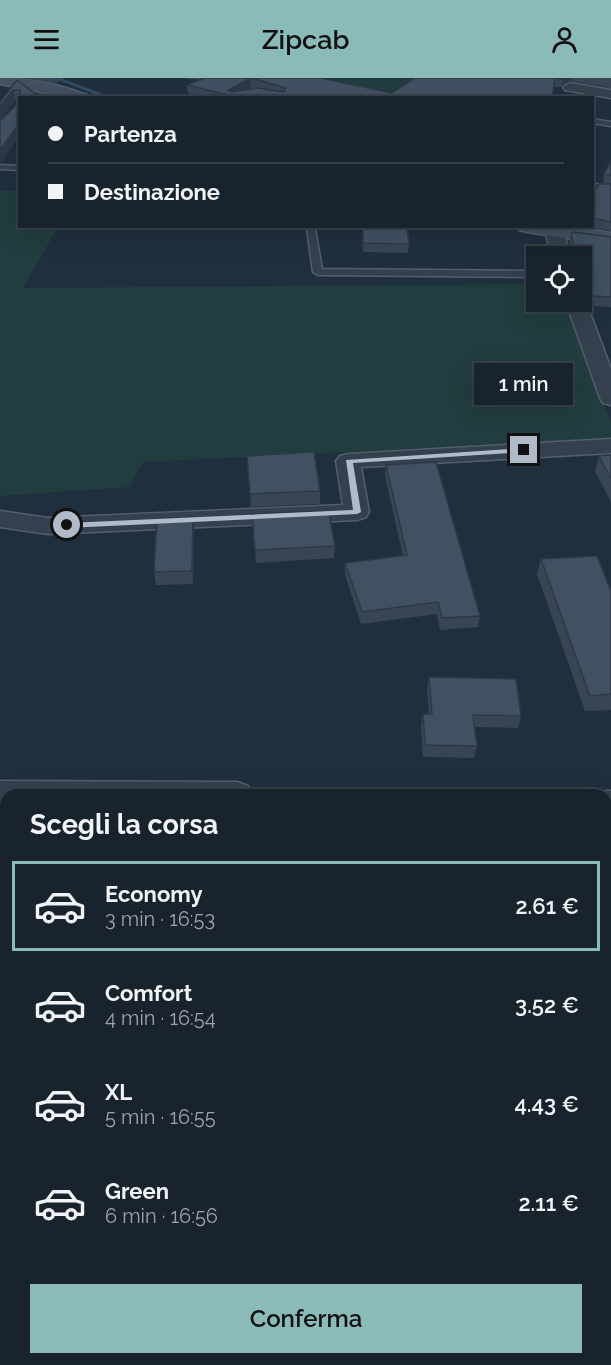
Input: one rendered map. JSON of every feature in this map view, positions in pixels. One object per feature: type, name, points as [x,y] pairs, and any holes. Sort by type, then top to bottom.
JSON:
[{"type":"street","points":[[0,79],[71,96]]},
{"type":"street","points":[[569,87],[611,94]]},
{"type":"street","points":[[542,228],[611,239]]},
{"type":"street","points":[[542,228],[554,246]]},
{"type":"street","points":[[580,312],[610,395]]},
{"type":"street","points":[[0,519],[58,526],[357,512],[348,461],[611,446]]},
{"type":"lane","points":[[594,121],[611,124]]},
{"type":"lane","points":[[0,167],[18,168]]},
{"type":"lane","points":[[594,188],[611,189]]},
{"type":"lane","points":[[311,229],[318,272],[526,274]]},
{"type":"green space","points":[[251,78],[446,78],[443,96],[288,96],[242,86]]},
{"type":"green space","points":[[0,191],[18,191],[18,228],[57,228],[23,288],[526,284],[526,312],[569,312],[611,421],[611,439],[143,462],[130,487],[0,496]]},
{"type":"building","points":[[205,78],[251,78],[320,78],[392,93],[415,78],[555,78],[552,96],[233,96],[187,85]],"holes":[[[251,78],[286,88],[284,92],[257,88],[231,92],[228,90]]]},
{"type":"building","points":[[17,80],[38,96],[20,96],[20,90],[13,90],[0,107],[0,102]]},
{"type":"building","points":[[18,103],[18,125],[0,150],[0,121]]},
{"type":"building","points":[[611,161],[611,175],[604,174]]},
{"type":"building","points":[[599,184],[611,184],[611,222],[594,218],[594,193]]},
{"type":"building","points":[[363,228],[407,228],[409,244],[363,243]]},
{"type":"building","points":[[573,232],[611,237],[611,297],[592,296],[592,246],[574,246],[571,235]]},
{"type":"building","points":[[314,452],[320,491],[250,494],[247,456]]},
{"type":"building","points":[[611,455],[611,479],[599,456]]},
{"type":"building","points":[[436,462],[480,616],[442,618],[438,602],[362,612],[345,563],[407,555],[386,465]]},
{"type":"building","points":[[323,511],[323,514],[329,514],[335,546],[255,550],[252,514]]},
{"type":"building","points":[[193,517],[192,571],[154,572],[157,519]]},
{"type":"building","points":[[597,556],[611,591],[611,694],[590,696],[541,559]]},
{"type":"building","points":[[429,677],[516,679],[521,716],[473,715],[477,746],[425,745],[423,714],[432,714]]},
{"type":"waterway","points":[[56,78],[106,96]]},
{"type":"route","points":[[67,525],[357,512],[348,461],[524,450]]}]
